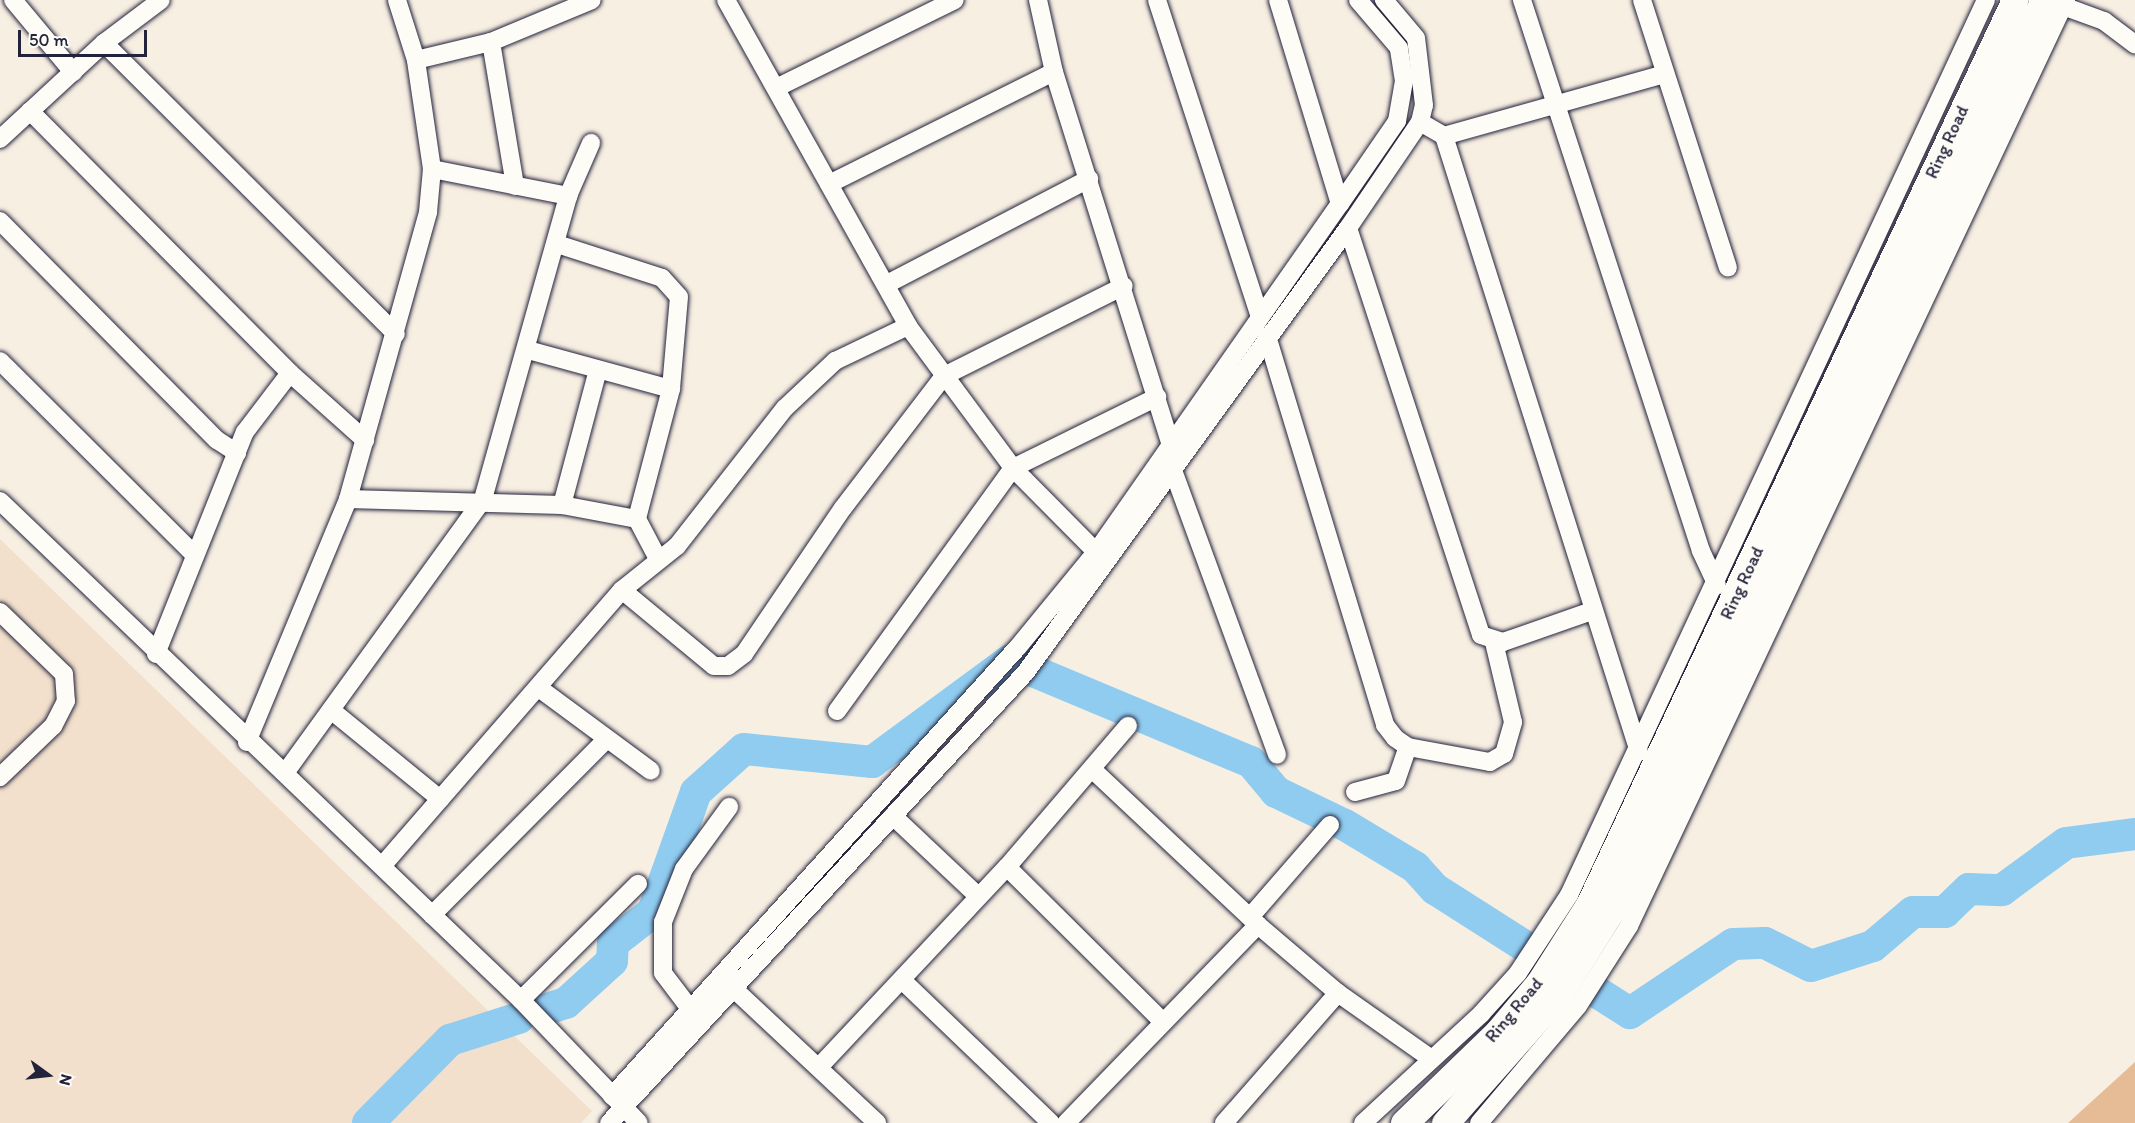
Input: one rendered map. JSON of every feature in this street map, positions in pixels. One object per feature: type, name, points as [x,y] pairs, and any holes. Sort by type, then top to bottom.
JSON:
[{"type":"highway","name":"Ring Road","points":[[1588,929],[2015,0]]},
{"type":"highway","name":"Ring Road","points":[[1445,1123],[1549,989],[1588,929],[2058,2]]},
{"type":"highway","name":"Ring Road","points":[[1404,1123],[1498,1032],[1549,989]]},
{"type":"street","points":[[13,0],[73,72]]},
{"type":"street","points":[[0,138],[104,43],[161,0]]},
{"type":"street","points":[[247,742],[348,499],[396,334],[428,212],[432,169],[416,60],[397,0]]},
{"type":"street","points":[[416,60],[491,42],[592,0]]},
{"type":"street","points":[[726,0],[887,284],[908,326],[1013,468],[1096,552]]},
{"type":"street","points":[[776,88],[955,0]]},
{"type":"street","points":[[1038,0],[1054,72],[1124,286],[1170,442]]},
{"type":"street","points":[[1157,0],[1259,313]]},
{"type":"street","points":[[1278,0],[1340,204]]},
{"type":"street","points":[[609,1123],[618,1102],[691,1010],[1000,670],[1096,552],[1259,313],[1340,204],[1397,121],[1404,81],[1399,48],[1358,0]]},
{"type":"street","points":[[618,1102],[734,988],[1026,672],[1174,473],[1267,336],[1348,228],[1420,122],[1425,83],[1420,48],[1384,0]]},
{"type":"street","points":[[1522,0],[1555,108],[1701,551],[1717,585]]},
{"type":"street","points":[[1642,0],[1728,268]]},
{"type":"street","points":[[1479,1123],[1549,989],[1588,929],[1639,752],[1986,0]]},
{"type":"street","points":[[2058,2],[2104,21],[2135,44]]},
{"type":"street","points":[[491,42],[515,186]]},
{"type":"street","points":[[104,43],[396,334]]},
{"type":"street","points":[[829,184],[1054,72]]},
{"type":"street","points":[[1444,136],[1555,108],[1664,74]]},
{"type":"street","points":[[30,111],[290,373],[365,440]]},
{"type":"street","points":[[1420,122],[1444,136],[1592,611],[1639,752]]},
{"type":"street","points":[[285,773],[483,499],[528,350],[568,196],[591,143]]},
{"type":"street","points":[[432,169],[568,196]]},
{"type":"street","points":[[887,284],[1089,179]]},
{"type":"street","points":[[0,221],[218,440],[237,453]]},
{"type":"street","points":[[1348,228],[1481,635],[1494,642],[1592,611]]},
{"type":"street","points":[[557,244],[672,284],[679,297],[671,389],[637,519],[657,557]]},
{"type":"street","points":[[622,590],[714,666],[728,666],[744,654],[843,508],[944,376],[1124,286]]},
{"type":"street","points":[[382,866],[622,590],[657,557],[677,546],[785,408],[835,361],[908,326]]},
{"type":"street","points":[[1267,336],[1385,724],[1408,747],[1490,762],[1503,754],[1513,722],[1494,642]]},
{"type":"street","points":[[528,350],[671,389]]},
{"type":"street","points":[[0,362],[195,555]]},
{"type":"street","points":[[562,505],[598,370]]},
{"type":"street","points":[[156,654],[237,453],[263,405],[290,373]]},
{"type":"street","points":[[837,711],[1013,468],[1157,397]]},
{"type":"street","points":[[1158,461],[1174,473],[1277,755]]},
{"type":"street","points":[[348,499],[483,499],[562,505],[637,519]]},
{"type":"street","points":[[0,501],[247,742],[285,773],[521,1000],[639,1123]]},
{"type":"street","points":[[0,612],[64,674],[66,701],[53,726],[0,777]]},
{"type":"street","points":[[539,688],[605,741],[651,771]]},
{"type":"street","points":[[331,710],[440,799]]},
{"type":"street","points":[[819,1067],[903,981],[978,896],[1007,867],[1094,770],[1128,726]]},
{"type":"street","points":[[432,915],[605,741]]},
{"type":"street","points":[[1355,792],[1396,781],[1408,747]]},
{"type":"street","points":[[1094,770],[1254,921],[1338,993],[1430,1058]]},
{"type":"street","points":[[691,1010],[663,973],[663,922],[684,869],[729,807]]},
{"type":"street","points":[[893,816],[978,896]]},
{"type":"street","points":[[1065,1123],[1254,921],[1330,825]]},
{"type":"street","points":[[1007,867],[1162,1021]]},
{"type":"street","points":[[521,1000],[638,884]]},
{"type":"street","points":[[903,981],[1052,1123]]},
{"type":"street","points":[[734,988],[877,1123]]},
{"type":"street","points":[[1363,1123],[1430,1058],[1549,989]]},
{"type":"street","points":[[1224,1123],[1338,993]]},
{"type":"shaded area","points":[[0,539],[592,1111],[581,1123],[0,1123]]},
{"type":"building","points":[[2135,1062],[2135,1123],[2068,1123]]},
{"type":"waterway","points":[[544,1010],[566,1003],[612,961],[613,943],[653,912],[696,792],[744,749],[872,762],[1009,661],[1251,762],[1276,792],[1345,825],[1415,867],[1435,889],[1630,1013],[1733,944],[1765,943],[1811,966],[1873,946],[1913,912],[1945,912],[1969,889],[2002,890],[2066,843],[2135,834]]},
{"type":"waterway","points":[[368,1123],[450,1040],[519,1018]]}]
